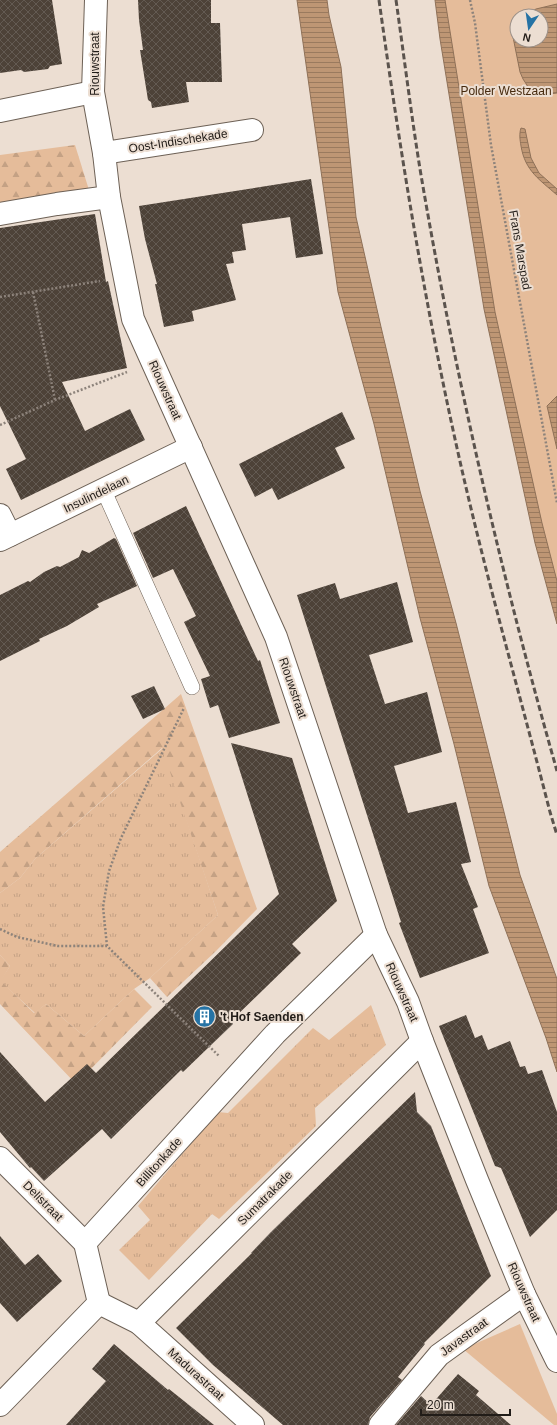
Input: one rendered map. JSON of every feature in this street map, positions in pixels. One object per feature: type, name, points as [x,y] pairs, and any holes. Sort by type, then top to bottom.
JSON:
[{"type":"street","name":"Riouwstraat","points":[[96,0],[93,92],[104,153],[109,197],[126,276],[133,319],[276,637],[376,935],[408,1002],[477,1180],[524,1294],[557,1361]]},
{"type":"street","points":[[0,111],[93,92]]},
{"type":"street","name":"Oost-Indischekade","points":[[104,153],[252,130]]},
{"type":"street","points":[[0,214],[109,197]]},
{"type":"street","name":"Insulindelaan","points":[[5,538],[104,491],[191,447]]},
{"type":"street","points":[[0,515],[5,538]]},
{"type":"street","name":"Billitonkade","points":[[86,1243],[275,1034],[376,935]]},
{"type":"street","name":"Sumatrakade","points":[[139,1324],[422,1041]]},
{"type":"street","name":"Delistraat","points":[[0,1158],[86,1243]]},
{"type":"street","points":[[86,1243],[99,1303]]},
{"type":"street","name":"Javastraat","points":[[380,1425],[439,1355],[524,1294]]},
{"type":"street","points":[[99,1303],[139,1324]]},
{"type":"street","points":[[0,1405],[99,1303]]},
{"type":"street","name":"Madurastraat","points":[[139,1324],[253,1425]]},
{"type":"lane","points":[[104,491],[192,687]]},
{"type":"path","name":"Frans Marspad","points":[[470,0],[475,23],[491,145],[557,503]]},
{"type":"path","points":[[0,297],[126,276]]},
{"type":"path","points":[[33,292],[54,400]]},
{"type":"path","points":[[0,425],[54,400],[152,362]]},
{"type":"path","points":[[192,687],[182,714],[121,838],[109,871],[103,907],[107,946],[210,1047]]},
{"type":"path","points":[[0,930],[17,937],[58,946],[107,946]]},
{"type":"green space","name":"Polder Westzaan","points":[[443,0],[557,0],[557,602],[520,451],[460,127]]},
{"type":"green space","points":[[75,145],[89,190],[0,209],[0,155]]},
{"type":"green space","points":[[181,694],[257,909],[216,951],[167,997],[150,978],[218,915],[162,748],[35,859],[20,878],[0,893],[0,852]]},
{"type":"green space","points":[[163,748],[218,915],[150,978],[134,989],[84,1036],[46,1004],[35,1013],[0,981],[10,966],[0,955],[0,893],[20,878],[35,859]]},
{"type":"green space","points":[[0,955],[10,966],[1,981],[34,1013],[46,1004],[84,1036],[134,989],[152,1007],[76,1084],[0,1004]]},
{"type":"green space","points":[[371,1005],[386,1045],[315,1108],[316,1126],[219,1219],[212,1214],[149,1280],[119,1250],[150,1220],[138,1206],[218,1112],[228,1113],[313,1028],[329,1040]]},
{"type":"green space","points":[[520,1324],[557,1414],[557,1425],[554,1425],[463,1349]]},
{"type":"shaded area","points":[[297,0],[327,0],[341,67],[356,217],[381,327],[420,491],[456,623],[520,875],[557,979],[557,1072],[546,1038],[489,886],[454,744],[420,618],[374,424],[338,292]]},
{"type":"shaded area","points":[[435,0],[445,0],[495,312],[542,523],[557,581],[557,624],[535,543],[484,309]]},
{"type":"shaded area","points":[[557,4],[557,93],[534,96],[520,72],[515,48],[549,48],[549,8],[540,8]]},
{"type":"shaded area","points":[[521,128],[525,129],[531,158],[539,173],[557,189],[557,195],[534,174],[526,162],[520,142]]},
{"type":"shaded area","points":[[557,396],[557,449],[547,406]]},
{"type":"building","points":[[0,0],[52,0],[62,64],[50,66],[48,69],[24,72],[21,70],[0,73]]},
{"type":"building","points":[[138,0],[211,0],[211,23],[220,23],[222,82],[186,82],[189,102],[152,108],[151,102],[148,100],[140,50],[143,50]]},
{"type":"building","points":[[311,179],[323,254],[296,258],[290,217],[242,224],[246,250],[232,252],[234,263],[226,264],[236,300],[192,311],[194,321],[164,327],[155,284],[157,284],[145,239],[139,206]]},
{"type":"building","points":[[95,214],[106,282],[108,281],[127,368],[62,382],[85,431],[130,409],[145,440],[21,500],[6,469],[26,459],[0,406],[0,228]]},
{"type":"building","points":[[342,412],[355,439],[335,448],[345,468],[278,500],[272,488],[255,497],[239,464]]},
{"type":"building","points":[[186,506],[258,661],[260,660],[280,723],[229,738],[218,705],[210,708],[201,679],[210,676],[184,622],[196,616],[173,569],[153,578],[133,533]]},
{"type":"building","points":[[114,538],[116,539],[137,586],[97,604],[99,607],[67,626],[39,639],[40,641],[0,661],[0,595],[28,581],[30,582],[44,572],[57,566],[60,567],[79,557],[82,550],[89,553]]},
{"type":"building","points":[[397,582],[413,642],[369,655],[385,704],[427,692],[442,752],[394,766],[408,813],[456,802],[471,862],[461,864],[478,907],[473,909],[489,953],[420,978],[399,923],[401,922],[297,595],[335,583],[340,599]]},
{"type":"building","points":[[154,686],[165,709],[143,719],[131,696]]},
{"type":"building","points":[[231,743],[292,758],[337,901],[292,944],[301,953],[231,1021],[233,1024],[183,1072],[181,1070],[111,1139],[102,1129],[44,1181],[31,1167],[30,1168],[0,1132],[0,1052],[45,1102],[87,1064],[96,1073],[279,894]]},
{"type":"building","points":[[466,1015],[475,1038],[482,1035],[488,1050],[510,1041],[520,1067],[525,1066],[528,1074],[542,1070],[557,1112],[557,1210],[530,1237],[501,1168],[495,1166],[439,1026]]},
{"type":"building","points":[[415,1092],[417,1112],[431,1126],[491,1276],[424,1343],[425,1344],[398,1377],[402,1380],[370,1417],[368,1425],[283,1425],[213,1365],[176,1328],[252,1253],[271,1232]]},
{"type":"building","points":[[0,1236],[25,1265],[38,1254],[62,1281],[17,1322],[0,1303]]},
{"type":"building","points":[[114,1344],[168,1390],[169,1389],[214,1425],[66,1425],[106,1381],[92,1369]]},
{"type":"building","points":[[458,1374],[479,1391],[476,1395],[511,1425],[396,1425],[421,1396],[431,1405]]},
{"type":"railway","points":[[379,0],[395,112],[423,281],[445,392],[467,494],[557,835]]},
{"type":"railway","points":[[396,0],[420,169],[448,321],[480,472],[498,547],[536,697],[557,771]]},
{"type":"place","name":"'t Hof Saenden","points":[[205,1017]]}]
